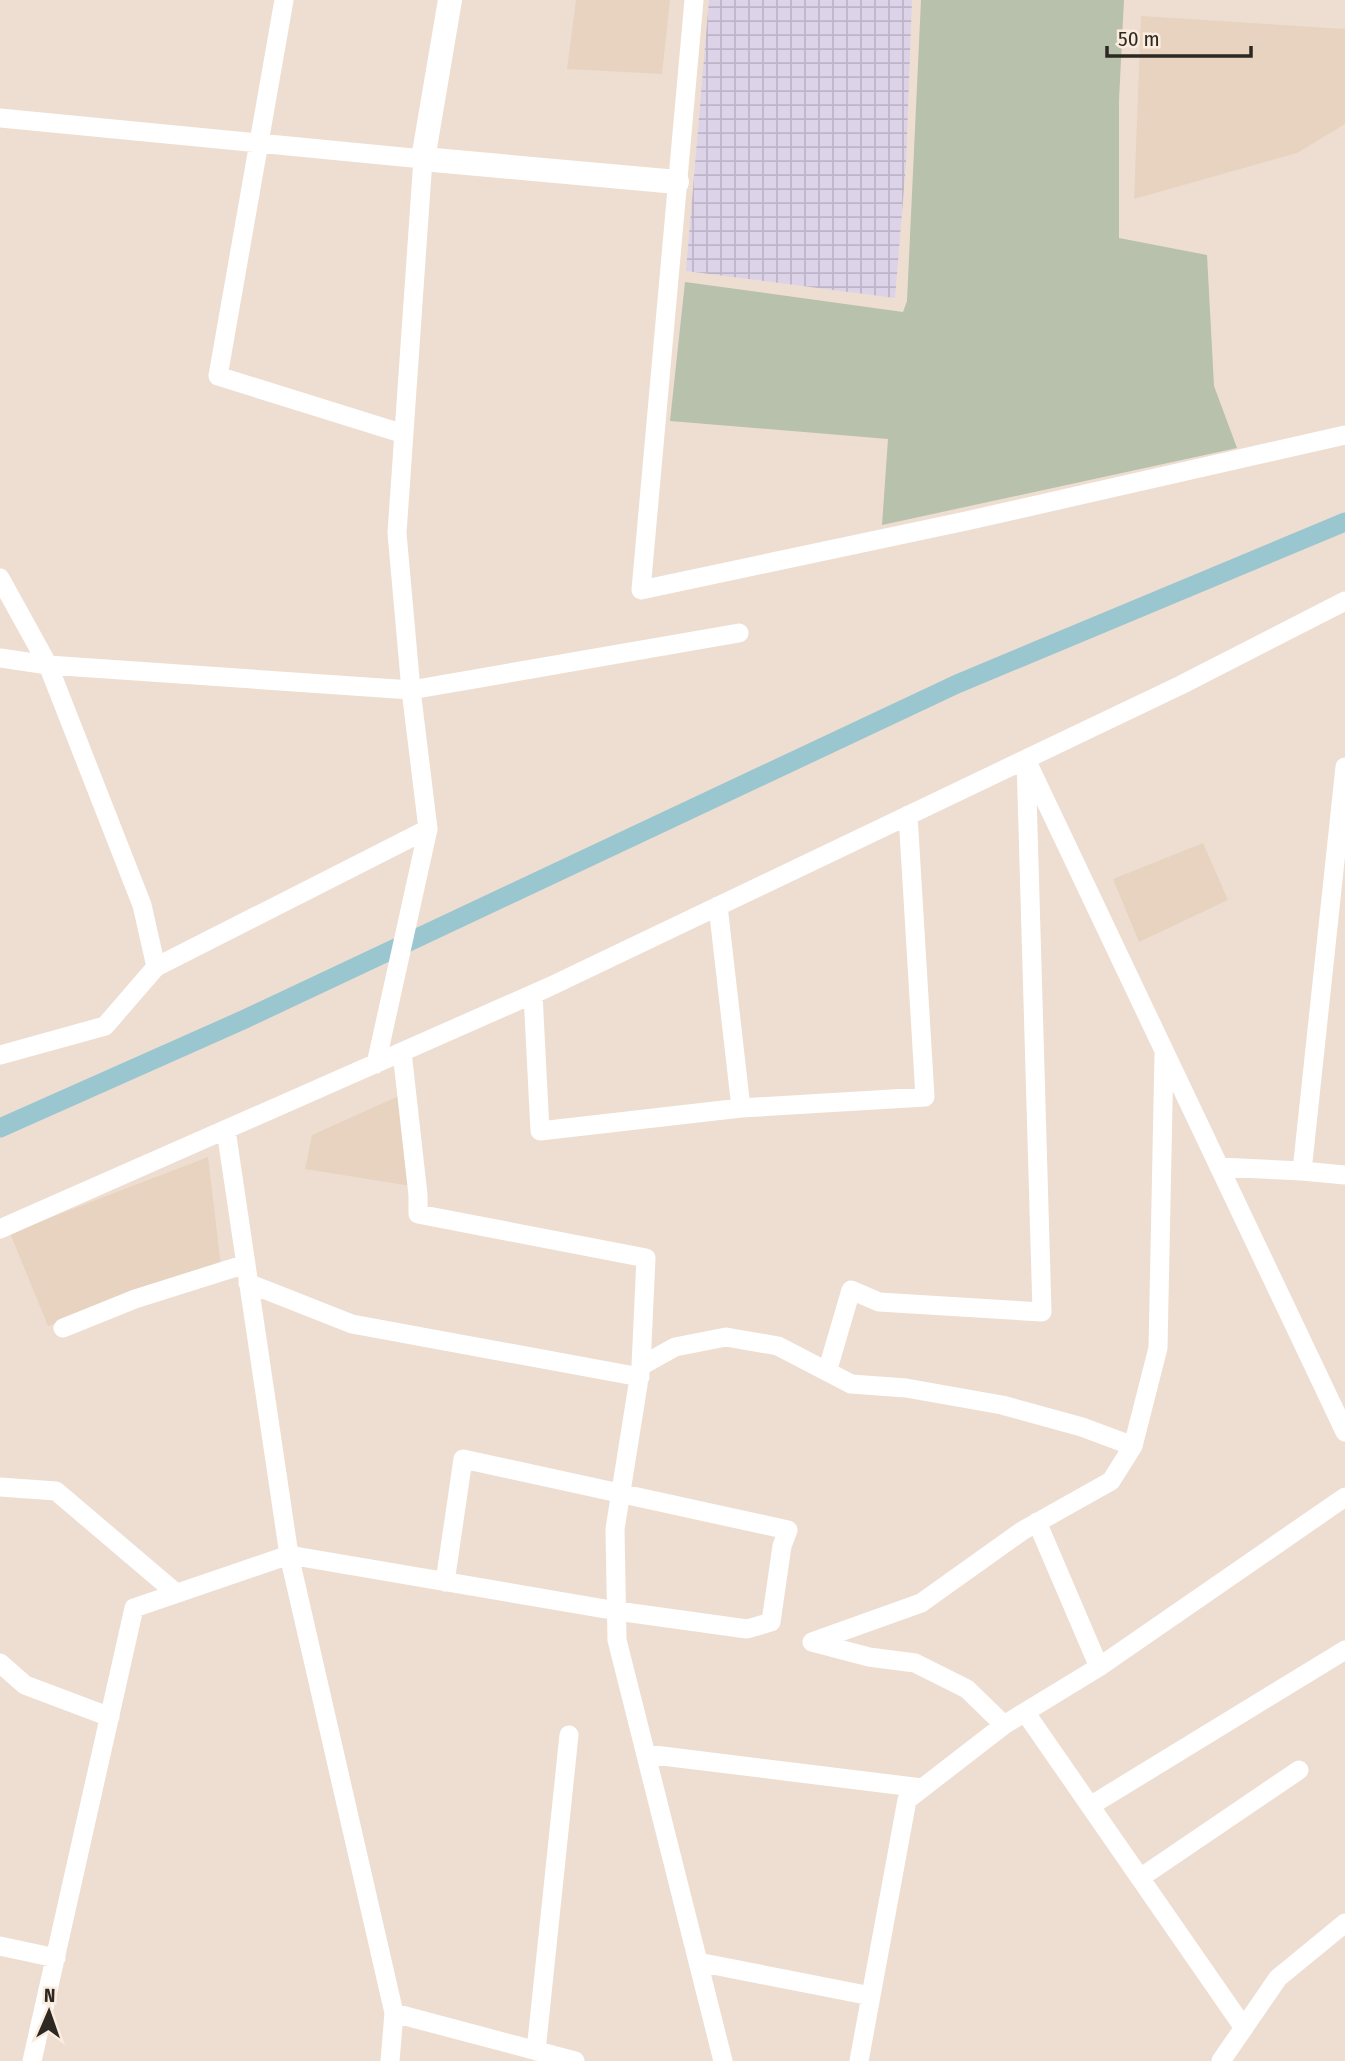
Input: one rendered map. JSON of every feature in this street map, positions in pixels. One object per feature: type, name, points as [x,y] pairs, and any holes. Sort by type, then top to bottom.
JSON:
[{"type":"street","points":[[284,0],[218,376],[404,434]]},
{"type":"street","points":[[376,1064],[428,830],[411,690],[397,533],[423,159],[450,0]]},
{"type":"street","points":[[694,0],[641,590],[966,521],[1345,435]]},
{"type":"street","points":[[0,118],[677,182]]},
{"type":"street","points":[[0,578],[48,665],[142,905],[156,967]]},
{"type":"street","points":[[0,1229],[533,994],[1181,685],[1345,601]]},
{"type":"street","points":[[0,658],[48,665],[411,690],[739,633]]},
{"type":"street","points":[[1026,759],[1345,1432]]},
{"type":"street","points":[[827,1372],[851,1290],[879,1302],[1042,1311],[1026,759]]},
{"type":"street","points":[[1302,1171],[1345,767]]},
{"type":"street","points":[[533,994],[540,1131],[741,1108],[925,1097],[908,815]]},
{"type":"street","points":[[0,1055],[105,1026],[156,967],[428,830]]},
{"type":"street","points":[[718,906],[741,1108]]},
{"type":"street","points":[[1004,1725],[967,1689],[915,1663],[869,1657],[812,1643],[921,1603],[1022,1531],[1111,1481],[1133,1446],[1157,1348],[1164,1050]]},
{"type":"street","points":[[402,1052],[418,1214],[646,1258],[641,1371],[615,1530],[617,1640],[723,2061]]},
{"type":"street","points":[[226,1130],[289,1555],[394,2013],[390,2061]]},
{"type":"street","points":[[1219,1167],[1345,1175]]},
{"type":"street","points":[[64,1328],[135,1298],[247,1273],[352,1324],[641,1371],[675,1348],[726,1337],[778,1346],[851,1384],[906,1388],[1002,1405],[1082,1427],[1133,1446]]},
{"type":"street","points":[[32,2061],[134,1608],[289,1555],[445,1582],[617,1611],[747,1629],[771,1622],[782,1546],[788,1530],[463,1459],[445,1582]]},
{"type":"street","points":[[0,1487],[56,1491],[176,1593]]},
{"type":"street","points":[[859,2061],[907,1800],[1004,1725],[1099,1667],[1345,1497]]},
{"type":"street","points":[[1037,1522],[1099,1667]]},
{"type":"street","points":[[1090,1807],[1345,1650]]},
{"type":"street","points":[[0,1664],[25,1685],[110,1717]]},
{"type":"street","points":[[1025,1712],[1244,2028]]},
{"type":"street","points":[[536,2051],[569,1735]]},
{"type":"street","points":[[646,1754],[922,1788]]},
{"type":"street","points":[[1140,1878],[1299,1770]]},
{"type":"street","points":[[1221,2061],[1278,1978],[1345,1923]]},
{"type":"street","points":[[0,1946],[55,1958]]},
{"type":"street","points":[[698,1962],[871,1996]]},
{"type":"street","points":[[394,2013],[575,2061]]},
{"type":"shaded area","points":[[576,0],[670,0],[662,74],[567,69]]},
{"type":"shaded area","points":[[709,0],[912,0],[906,164],[895,298],[686,271]]},
{"type":"shaded area","points":[[1141,16],[1345,29],[1345,124],[1297,153],[1134,199]]},
{"type":"shaded area","points":[[1203,843],[1228,900],[1139,942],[1113,879]]},
{"type":"shaded area","points":[[401,1095],[411,1186],[305,1169],[312,1135]]},
{"type":"shaded area","points":[[208,1157],[222,1275],[48,1326],[10,1233]]},
{"type":"green space","points":[[921,0],[1124,0],[1119,100],[1119,238],[1207,255],[1214,386],[1237,448],[882,525],[888,439],[670,421],[685,282],[903,312],[907,301]]},
{"type":"waterway","points":[[0,1128],[245,1019],[957,684],[1345,522]]}]
